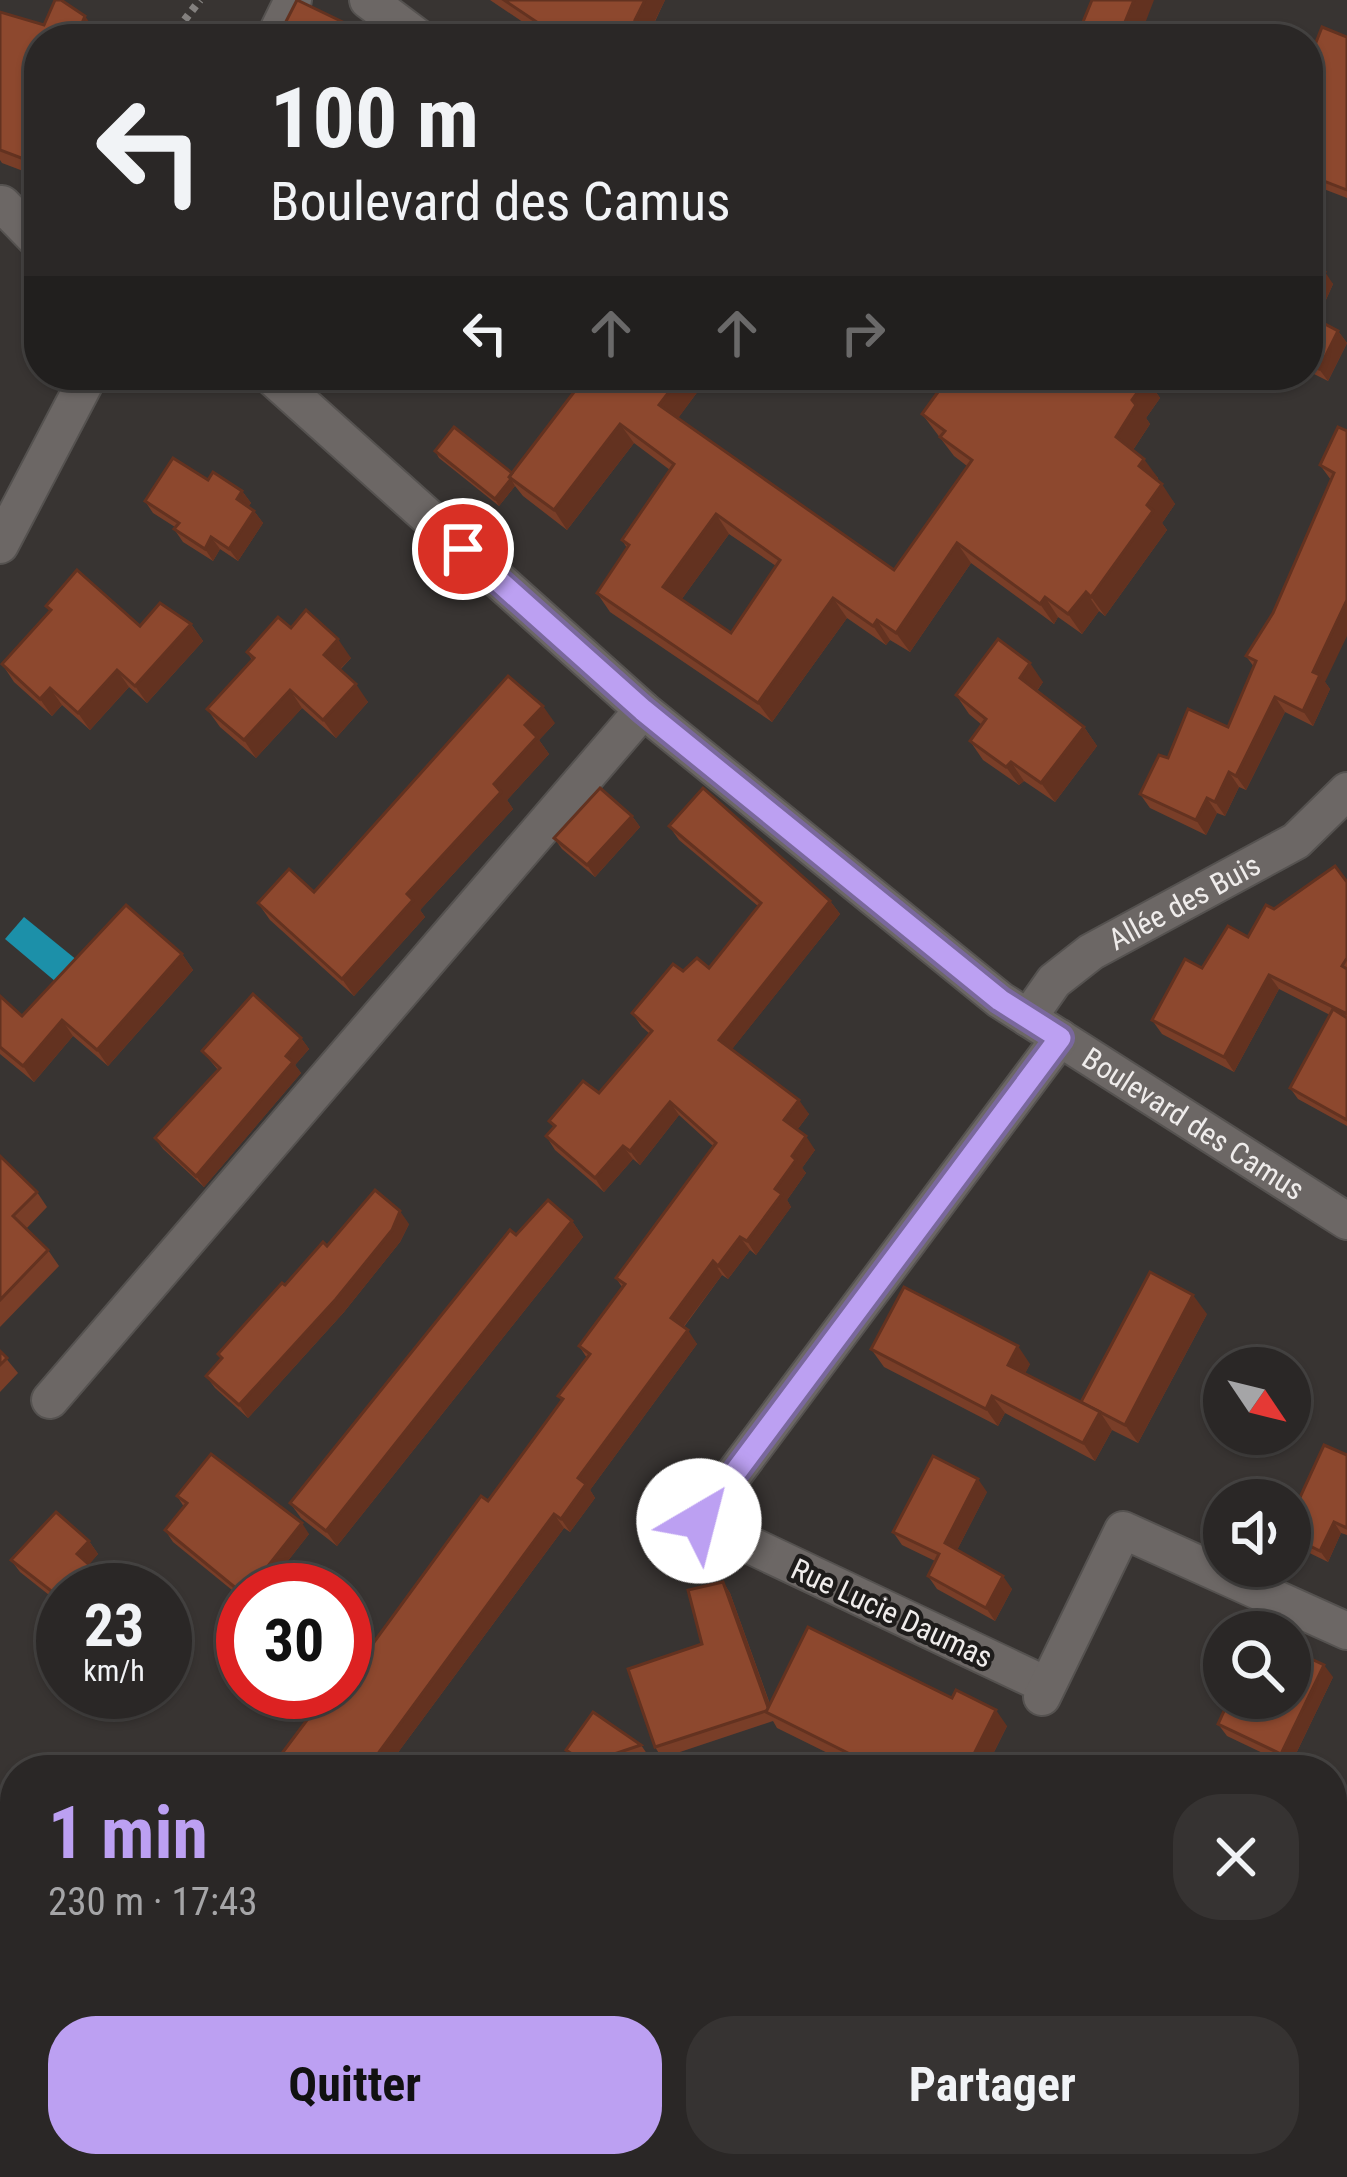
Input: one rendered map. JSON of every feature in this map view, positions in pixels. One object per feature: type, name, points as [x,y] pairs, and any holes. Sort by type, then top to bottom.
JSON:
[{"type":"street","points":[[368,0],[400,24]]},
{"type":"street","points":[[1,204],[24,227]]},
{"type":"street","points":[[0,545],[81,390]]},
{"type":"street","name":"Boulevard des Camus","points":[[300,390],[643,710],[927,919],[1028,1018],[1347,1221]]},
{"type":"street","points":[[50,1400],[643,710]]},
{"type":"street","name":"Allée des Buis","points":[[1028,1018],[1054,982],[1091,952],[1296,841],[1347,791]]},
{"type":"street","name":"Rue Lucie Daumas","points":[[1060,1038],[699,1521],[1044,1691],[1123,1530],[1347,1631]]},
{"type":"path","points":[[182,24],[200,0]]},
{"type":"water","points":[[24,917],[83,965],[62,987],[5,939]]},
{"type":"building","points":[[55,0],[85,16],[82,24],[44,24]]},
{"type":"building","points":[[297,0],[347,24],[285,24]]},
{"type":"building","points":[[504,0],[645,0],[635,20],[641,24],[540,24]]},
{"type":"building","points":[[1092,0],[1134,0],[1124,24],[1082,24]]},
{"type":"building","points":[[0,12],[41,24],[24,24],[24,159],[0,150]]},
{"type":"building","points":[[1323,27],[1347,37],[1347,190],[1323,181]]},
{"type":"building","points":[[1323,323],[1338,331],[1323,361]]},
{"type":"building","points":[[576,390],[670,390],[659,405],[894,570],[972,460],[940,437],[945,431],[922,414],[935,390],[1139,390],[1132,400],[1136,405],[1116,437],[1144,459],[1139,466],[1162,484],[1147,505],[1153,511],[1091,597],[1086,592],[1068,614],[1045,597],[1040,604],[957,543],[896,633],[877,620],[873,626],[833,598],[758,703],[597,593],[629,545],[622,540],[674,464],[620,424],[554,510],[509,477]],"holes":[[[716,514],[780,560],[731,633],[663,587]]]},
{"type":"building","points":[[454,427],[512,473],[495,499],[435,451]]},
{"type":"building","points":[[1338,427],[1347,431],[1347,600],[1313,672],[1320,675],[1303,711],[1275,697],[1236,776],[1229,772],[1215,802],[1207,798],[1196,820],[1140,794],[1159,755],[1168,758],[1188,709],[1228,727],[1256,661],[1246,656],[1273,613],[1334,473],[1320,465]]},
{"type":"building","points":[[173,458],[208,480],[213,472],[242,491],[237,499],[254,511],[229,549],[211,537],[205,549],[174,529],[179,523],[145,501]]},
{"type":"building","points":[[77,570],[140,626],[160,603],[191,624],[135,686],[117,670],[78,713],[50,688],[40,699],[2,664],[51,610],[46,606]]},
{"type":"building","points":[[306,610],[338,639],[324,655],[356,684],[323,720],[290,690],[244,740],[207,709],[254,658],[247,652],[278,617],[291,628]]},
{"type":"building","points":[[998,639],[1030,663],[1020,678],[1084,727],[1041,783],[1011,762],[1006,767],[970,741],[986,719],[956,695]]},
{"type":"building","points":[[508,676],[543,706],[525,725],[537,737],[494,784],[501,792],[407,894],[413,900],[342,979],[258,903],[289,869],[314,892]]},
{"type":"building","points":[[600,788],[632,816],[587,865],[554,838]]},
{"type":"building","points":[[703,788],[830,901],[719,1040],[799,1100],[784,1120],[806,1136],[775,1189],[782,1194],[747,1241],[740,1237],[718,1266],[713,1261],[671,1318],[688,1330],[578,1478],[586,1484],[561,1519],[554,1514],[377,1755],[281,1755],[308,1719],[372,1719],[372,1645],[481,1496],[488,1501],[563,1399],[558,1396],[590,1354],[579,1346],[625,1284],[616,1278],[716,1143],[670,1102],[630,1151],[623,1146],[595,1178],[546,1136],[555,1126],[549,1121],[583,1081],[599,1093],[652,1031],[632,1013],[673,964],[683,971],[697,958],[709,968],[761,903],[669,826]]},
{"type":"building","points":[[1335,866],[1347,882],[1347,958],[1342,966],[1347,969],[1347,1014],[1269,975],[1224,1057],[1152,1020],[1185,959],[1202,968],[1228,926],[1248,937],[1266,905],[1274,909]]},
{"type":"building","points":[[126,905],[182,954],[97,1050],[62,1020],[23,1066],[0,1047],[0,996],[22,1016]]},
{"type":"building","points":[[253,994],[301,1038],[286,1056],[293,1062],[196,1176],[155,1138],[220,1068],[202,1051]]},
{"type":"building","points":[[1333,1009],[1347,1018],[1347,1120],[1290,1088]]},
{"type":"building","points":[[0,1156],[37,1192],[13,1216],[48,1250],[0,1300]]},
{"type":"building","points":[[375,1190],[400,1211],[392,1230],[239,1405],[206,1376],[222,1358],[218,1354],[323,1242],[327,1246]]},
{"type":"building","points":[[548,1200],[572,1221],[326,1531],[290,1503],[510,1230],[516,1235]]},
{"type":"building","points":[[1150,1272],[1193,1295],[1125,1425],[1081,1402]]},
{"type":"building","points":[[904,1287],[1018,1346],[1008,1365],[1100,1412],[1083,1443],[992,1396],[986,1409],[871,1349]]},
{"type":"building","points":[[1324,1445],[1347,1455],[1347,1528],[1334,1522],[1320,1551],[1311,1546],[1308,1479]]},
{"type":"building","points":[[211,1454],[302,1523],[270,1563],[216,1563],[216,1572],[165,1530],[187,1503],[177,1496]]},
{"type":"building","points":[[933,1456],[978,1479],[945,1543],[1003,1576],[986,1608],[928,1576],[939,1554],[893,1532]]},
{"type":"building","points":[[56,1512],[89,1541],[77,1554],[87,1563],[36,1563],[36,1579],[11,1560]]},
{"type":"building","points":[[723,1582],[769,1710],[655,1747],[628,1669],[702,1644],[688,1590]]},
{"type":"building","points":[[808,1627],[952,1698],[956,1690],[996,1710],[974,1755],[852,1755],[766,1712]]},
{"type":"building","points":[[1311,1659],[1324,1665],[1311,1692]]},
{"type":"building","points":[[593,1712],[641,1745],[615,1755],[574,1755],[566,1750]]},
{"type":"building","points":[[1220,1719],[1298,1719],[1281,1754],[1218,1724]]},
{"type":"route","points":[[463,549],[643,710],[1000,1000],[1060,1038],[699,1521]]}]
